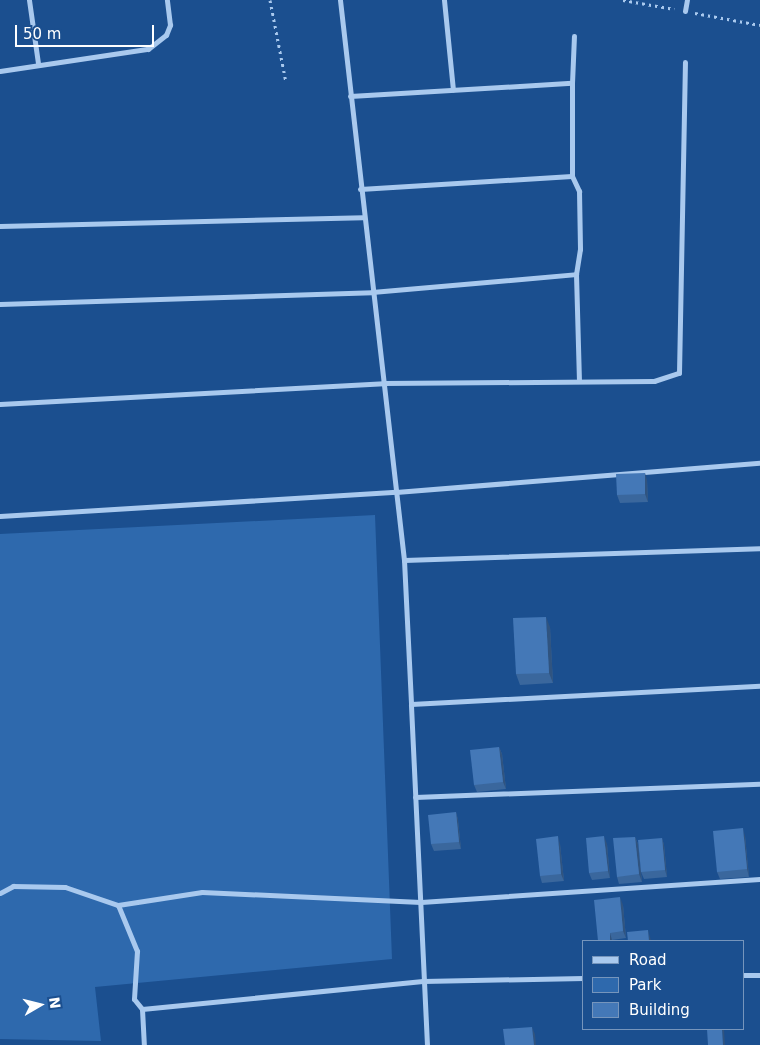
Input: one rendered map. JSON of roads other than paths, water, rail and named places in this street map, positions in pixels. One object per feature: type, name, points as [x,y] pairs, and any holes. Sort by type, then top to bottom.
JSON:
[{"type":"street","points":[[30,0],[38,63]]},
{"type":"street","points":[[0,71],[38,63],[148,49],[157,44],[168,30],[167,0]]},
{"type":"street","points":[[340,0],[363,217],[404,560],[427,1045]]},
{"type":"street","points":[[444,0],[453,90]]},
{"type":"street","points":[[685,11],[688,0]]},
{"type":"street","points":[[574,36],[572,176],[579,192],[580,249],[576,274],[579,381]]},
{"type":"street","points":[[0,404],[383,383],[654,381],[679,373],[685,62]]},
{"type":"street","points":[[350,96],[572,83]]},
{"type":"street","points":[[360,189],[572,176]]},
{"type":"street","points":[[0,226],[363,217]]},
{"type":"street","points":[[0,304],[372,292],[576,274]]},
{"type":"street","points":[[0,516],[396,492],[760,463]]},
{"type":"street","points":[[404,560],[760,548]]},
{"type":"street","points":[[411,704],[760,686]]},
{"type":"street","points":[[415,797],[760,784]]},
{"type":"street","points":[[0,893],[13,886],[65,887],[118,906],[202,892],[421,902],[760,879]]},
{"type":"street","points":[[118,906],[137,951],[134,999],[142,1009],[144,1045]]},
{"type":"street","points":[[745,976],[760,975]]},
{"type":"street","points":[[142,1009],[423,981],[582,978]]}]
